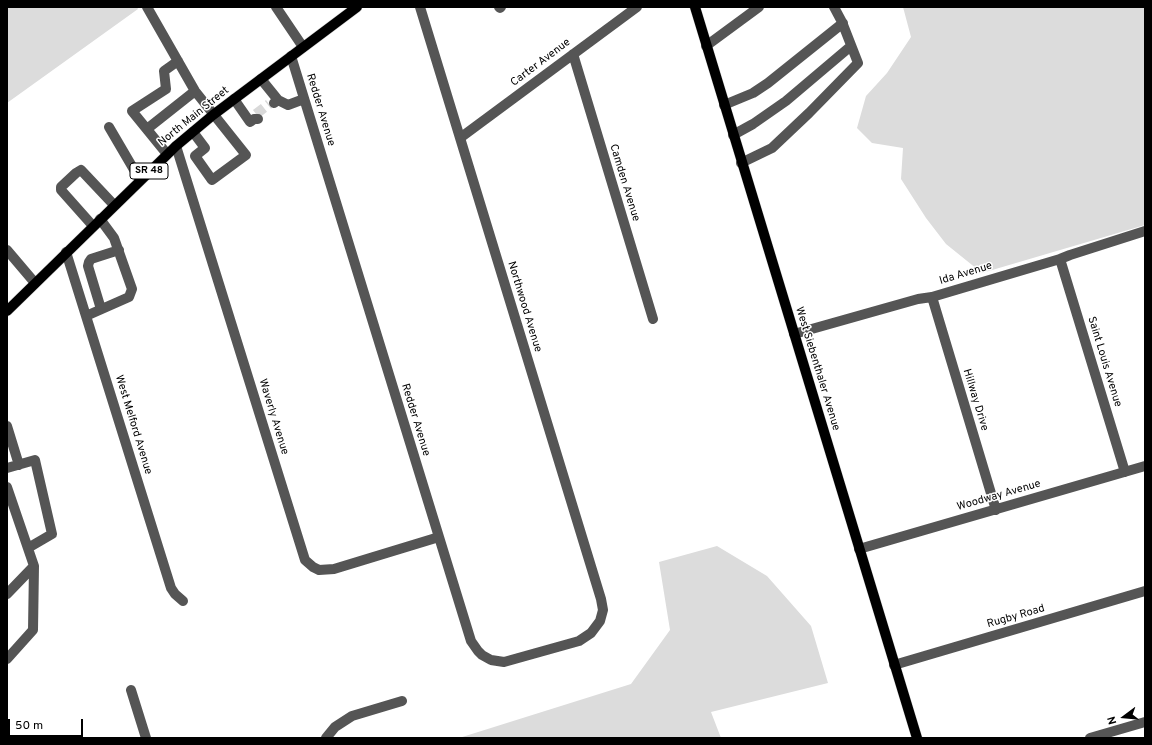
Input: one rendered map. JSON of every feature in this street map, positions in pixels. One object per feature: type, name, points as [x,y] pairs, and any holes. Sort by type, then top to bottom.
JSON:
[{"type":"main road","name":"North Main Street","points":[[7,311],[176,146],[214,115],[357,7]]},
{"type":"main road","name":"West Siebenthaler Avenue","points":[[695,7],[917,738]]},
{"type":"street","points":[[147,7],[194,90],[246,155],[212,180],[195,156],[206,148],[193,132]]},
{"type":"street","points":[[276,7],[304,47]]},
{"type":"street","name":"Northwood Avenue","points":[[420,7],[601,599],[602,614]]},
{"type":"street","name":"Carter Avenue","points":[[460,138],[637,7]]},
{"type":"street","points":[[706,46],[760,7]]},
{"type":"street","points":[[742,162],[772,148],[858,63],[843,23],[834,7]]},
{"type":"street","points":[[724,105],[753,94],[843,23]]},
{"type":"street","points":[[733,135],[753,124],[786,101],[851,46]]},
{"type":"street","name":"Camden Avenue","points":[[573,54],[653,319]]},
{"type":"street","name":"Redder Avenue","points":[[291,56],[471,641],[478,651],[490,660],[504,662],[579,641],[595,629],[602,614]]},
{"type":"street","points":[[167,154],[132,111],[166,89],[164,71],[178,61]]},
{"type":"street","points":[[261,79],[273,104],[288,105],[304,99]]},
{"type":"street","points":[[147,129],[194,90]]},
{"type":"street","points":[[234,100],[250,122],[256,117]]},
{"type":"street","points":[[109,127],[140,180]]},
{"type":"street","name":"Waverly Avenue","points":[[176,146],[305,560],[319,570],[334,569],[439,537]]},
{"type":"street","points":[[86,316],[128,298],[132,289],[114,238],[61,190],[61,187],[76,172],[81,170],[114,205]]},
{"type":"street","name":"Ida Avenue","points":[[794,334],[918,298],[932,297],[1060,259],[1145,231]]},
{"type":"street","points":[[7,250],[35,282]]},
{"type":"street","points":[[101,309],[88,262],[91,259],[118,250]]},
{"type":"street","name":"West Melford Avenue","points":[[66,252],[171,588],[183,601]]},
{"type":"street","name":"Saint Louis Avenue","points":[[1060,259],[1125,472]]},
{"type":"street","name":"Hillway Drive","points":[[932,297],[996,510]]},
{"type":"street","points":[[7,426],[19,465]]},
{"type":"street","points":[[7,468],[35,460],[52,534],[28,548]]},
{"type":"street","name":"Woodway Avenue","points":[[859,549],[1145,466]]},
{"type":"street","points":[[7,487],[34,566],[33,630],[7,659]]},
{"type":"street","points":[[7,594],[34,566]]},
{"type":"street","name":"Rugby Road","points":[[894,665],[1145,591]]},
{"type":"street","points":[[131,690],[146,738]]},
{"type":"street","points":[[326,738],[335,727],[352,716],[402,701]]},
{"type":"street","points":[[1090,738],[1145,722]]},
{"type":"shaded area","points":[[7,7],[137,7],[138,9],[7,103]]},
{"type":"shaded area","points":[[903,7],[1145,7],[1145,225],[982,273],[946,244],[926,218],[901,179],[903,148],[872,143],[857,128],[866,96],[887,73],[911,37]]},
{"type":"shaded area","points":[[717,546],[767,576],[811,626],[828,683],[711,712],[721,738],[459,738],[631,684],[670,630],[659,562]]},
{"type":"tunnel","points":[[256,114],[269,104]]}]
